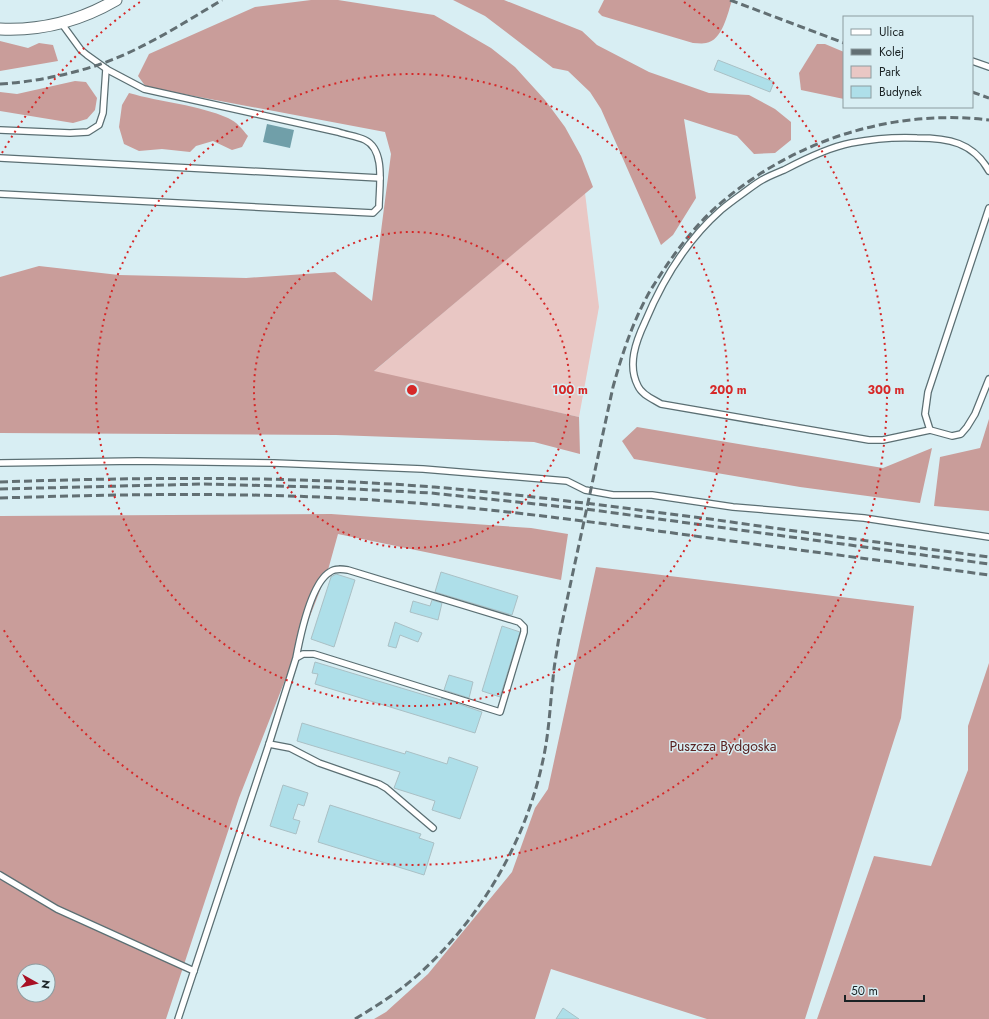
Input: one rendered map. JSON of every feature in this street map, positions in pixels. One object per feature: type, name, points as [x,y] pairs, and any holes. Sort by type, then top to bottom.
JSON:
[{"type":"street","points":[[0,29],[17,30],[62,24],[106,6],[116,0]]},
{"type":"lane","points":[[0,194],[373,214],[379,207],[380,161],[376,150],[365,140],[338,132],[144,89],[106,69],[81,50],[62,24]]},
{"type":"lane","points":[[973,61],[989,66]]},
{"type":"lane","points":[[0,130],[70,133],[88,132],[100,125],[106,69]]},
{"type":"lane","points":[[989,171],[983,160],[966,146],[936,138],[900,137],[850,143],[803,160],[762,180],[720,211],[684,251],[655,296],[638,336],[633,356],[634,372],[638,386],[645,394],[661,404],[869,440],[883,440],[930,430],[952,436],[961,434],[968,427],[975,414],[989,379]]},
{"type":"lane","points":[[0,158],[380,178]]},
{"type":"lane","points":[[930,430],[925,414],[928,392],[989,208]]},
{"type":"lane","points":[[0,463],[129,461],[274,462],[423,469],[567,481],[585,490],[613,495],[652,495],[733,507],[864,518],[989,537]]},
{"type":"lane","points":[[178,1019],[269,744],[296,658],[302,628],[322,578],[330,571],[338,569],[348,570],[519,622],[524,627],[524,632],[500,712],[314,654],[303,654],[296,658]]},
{"type":"lane","points":[[269,744],[290,748],[319,763],[379,784],[386,788],[433,828]]},
{"type":"lane","points":[[0,875],[57,909],[194,970]]},
{"type":"green space","points":[[311,0],[338,0],[434,15],[491,48],[515,67],[545,100],[565,127],[581,156],[593,187],[374,371],[579,417],[580,454],[534,442],[336,435],[0,433],[0,277],[39,266],[119,275],[246,278],[335,272],[372,301],[391,154],[385,132],[146,87],[138,76],[149,54],[255,7]]},
{"type":"green space","points":[[453,0],[504,0],[582,31],[597,45],[649,72],[709,93],[749,95],[775,109],[791,122],[791,140],[775,153],[754,154],[737,136],[684,119],[696,198],[673,235],[661,245],[601,109],[590,92],[568,71],[553,68],[485,16]]},
{"type":"green space","points":[[604,0],[732,0],[724,26],[716,37],[712,41],[706,43],[693,43],[602,16],[598,12]]},
{"type":"green space","points":[[0,41],[28,48],[39,43],[53,45],[58,61],[0,71]]},
{"type":"green space","points":[[817,44],[825,44],[843,52],[843,99],[801,90],[799,73]]},
{"type":"green space","points":[[75,81],[86,82],[97,98],[95,110],[87,119],[73,123],[0,111],[0,92],[17,94]]},
{"type":"green space","points":[[129,93],[217,114],[234,122],[248,136],[242,147],[232,150],[213,141],[196,146],[190,152],[162,149],[139,151],[124,144],[119,127],[122,105]]},
{"type":"green space","points":[[585,193],[599,307],[579,417],[373,372]]},
{"type":"green space","points":[[989,419],[989,511],[934,506],[940,457],[980,448]]},
{"type":"green space","points":[[637,427],[883,468],[932,448],[920,503],[800,487],[634,459],[622,441]]},
{"type":"green space","points":[[331,514],[531,528],[568,534],[561,580],[338,534],[328,570],[239,798],[166,1019],[0,1019],[0,516]]},
{"type":"green space","name":"Puszcza Bydgoska","points":[[596,567],[914,606],[901,718],[805,1019],[707,1019],[551,969],[535,1019],[374,1019],[386,1012],[428,974],[512,872],[535,808],[548,789]]},
{"type":"green space","points":[[989,663],[989,1019],[817,1019],[874,856],[931,866],[968,770],[968,726]]},
{"type":"water","points":[[267,124],[294,130],[290,148],[263,142]]},
{"type":"building","points":[[718,60],[774,82],[770,92],[714,70]]},
{"type":"building","points":[[441,572],[518,596],[512,615],[435,592]]},
{"type":"building","points":[[336,574],[355,580],[334,647],[311,639],[331,577]]},
{"type":"building","points":[[432,600],[442,603],[438,620],[410,612],[413,601],[430,606]]},
{"type":"building","points":[[395,622],[422,633],[418,642],[400,635],[396,648],[388,646]]},
{"type":"building","points":[[502,626],[520,632],[500,697],[482,691]]},
{"type":"building","points":[[315,662],[441,700],[442,698],[482,712],[475,733],[315,684],[318,674],[312,673]]},
{"type":"building","points":[[449,675],[473,682],[469,698],[444,690]]},
{"type":"building","points":[[302,723],[405,754],[406,751],[447,764],[449,757],[478,767],[460,819],[432,810],[435,801],[394,788],[400,772],[297,741]]},
{"type":"building","points":[[283,785],[308,793],[304,806],[298,804],[293,819],[300,821],[296,834],[270,826]]},
{"type":"building","points":[[330,805],[421,834],[419,838],[434,843],[424,875],[318,842]]},
{"type":"building","points":[[563,1008],[579,1019],[556,1019]]},
{"type":"railway","points":[[0,84],[25,82],[62,75],[86,69],[114,59],[162,36],[222,0]]},
{"type":"railway","points":[[730,0],[843,43]]},
{"type":"railway","points":[[973,92],[989,98]]},
{"type":"railway","points":[[355,1019],[388,998],[412,980],[441,952],[481,903],[513,849],[525,820],[543,760],[559,637],[613,387],[624,350],[638,314],[650,291],[672,258],[696,227],[715,208],[744,185],[775,165],[808,148],[843,135],[878,125],[915,119],[952,118],[989,120]]},
{"type":"railway","points":[[0,482],[217,478],[380,483],[434,487],[611,506],[989,557]]},
{"type":"railway","points":[[0,489],[204,484],[316,487],[431,493],[593,510],[989,564]]},
{"type":"railway","points":[[0,498],[234,495],[327,497],[415,503],[579,521],[989,575]]}]
